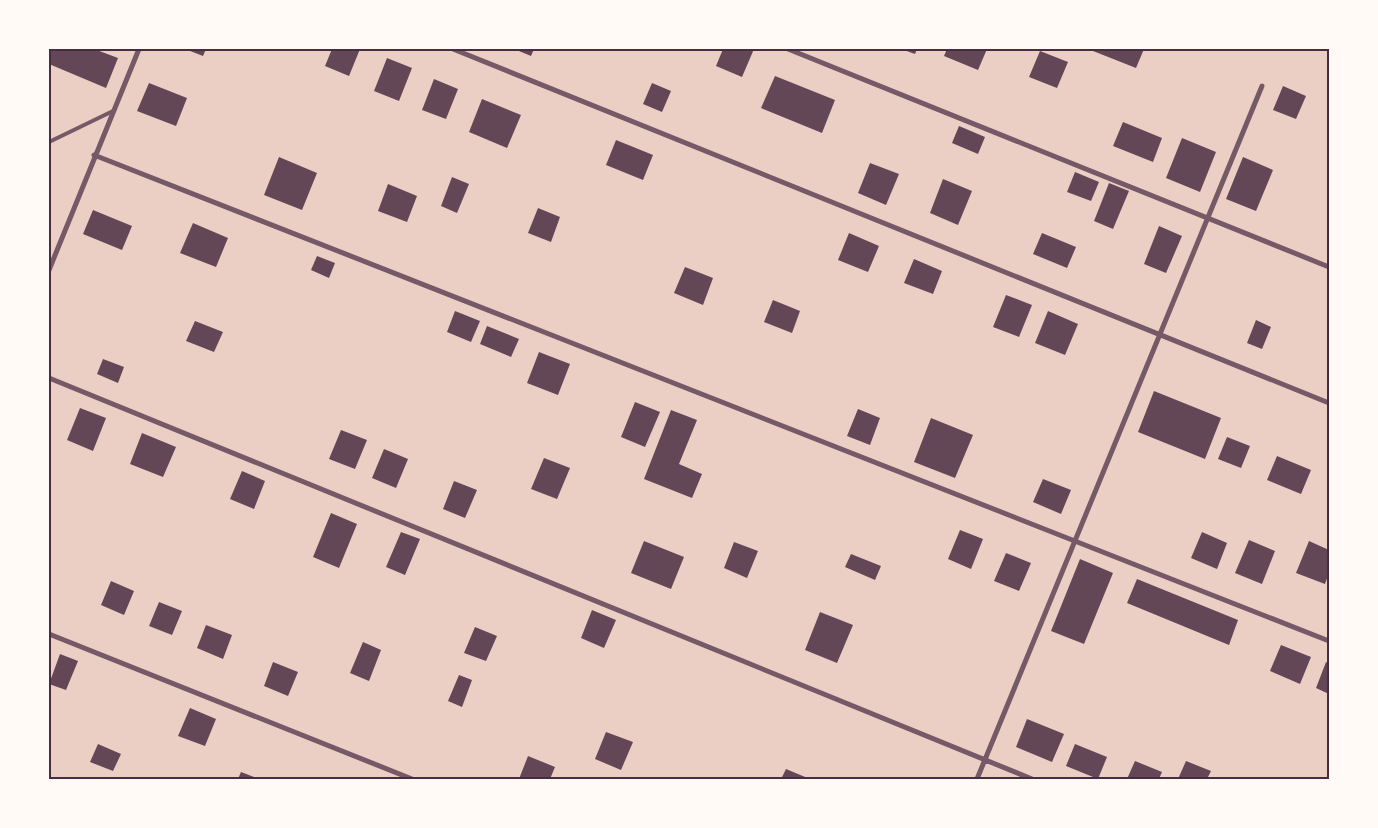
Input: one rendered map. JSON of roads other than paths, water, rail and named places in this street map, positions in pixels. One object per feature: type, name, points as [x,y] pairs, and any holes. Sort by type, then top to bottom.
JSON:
[{"type":"street","points":[[49,270],[94,155],[139,49]]},
{"type":"street","points":[[453,49],[1159,336],[1329,403]]},
{"type":"street","points":[[788,49],[1329,267]]},
{"type":"street","points":[[977,779],[1262,86]]},
{"type":"street","points":[[94,155],[1329,641]]},
{"type":"street","points":[[49,378],[1032,779]]},
{"type":"street","points":[[49,634],[412,779]]},
{"type":"lane","points":[[49,142],[113,112]]}]
